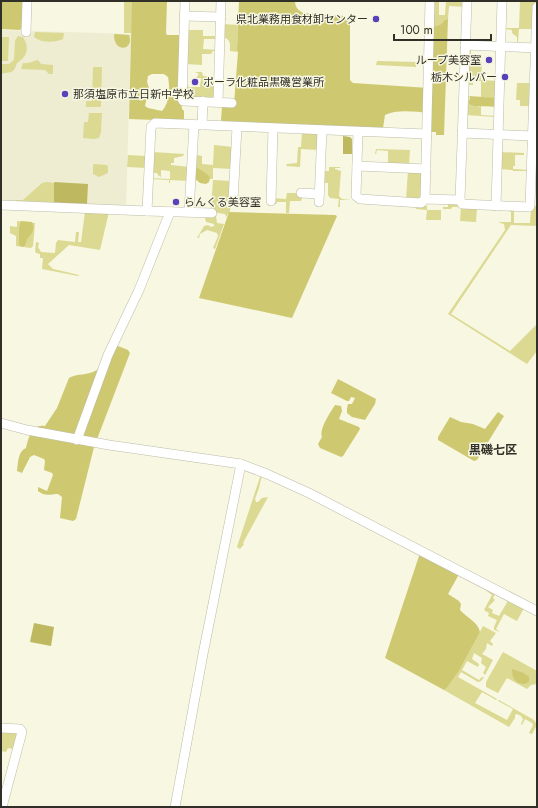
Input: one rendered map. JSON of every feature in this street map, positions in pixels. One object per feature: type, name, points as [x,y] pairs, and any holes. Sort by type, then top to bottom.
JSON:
[{"type":"street","points":[[26,32],[27,1]]},
{"type":"street","points":[[185,1],[182,98],[183,100],[232,103]]},
{"type":"street","points":[[218,102],[221,1]]},
{"type":"street","points":[[425,199],[430,1]]},
{"type":"street","points":[[467,1],[460,200],[462,204],[530,206],[537,7]]},
{"type":"street","points":[[496,206],[502,1]]},
{"type":"street","points":[[184,16],[221,17]]},
{"type":"street","points":[[465,45],[536,48]]},
{"type":"street","points":[[189,212],[198,125],[203,101]]},
{"type":"street","points":[[147,211],[151,127],[155,123],[427,134]]},
{"type":"street","points":[[233,201],[237,126]]},
{"type":"street","points":[[271,201],[273,128]]},
{"type":"street","points":[[301,193],[319,198],[322,130]]},
{"type":"street","points":[[358,132],[356,196],[360,199],[421,203],[425,199],[460,200]]},
{"type":"street","points":[[462,133],[533,136]]},
{"type":"street","points":[[357,166],[426,169]]},
{"type":"street","points":[[1,205],[212,213]]},
{"type":"street","points":[[77,440],[108,355],[139,290],[170,212]]},
{"type":"street","points":[[1,423],[77,440],[241,464],[268,474],[309,493],[537,610]]},
{"type":"street","points":[[175,807],[203,654],[241,464]]},
{"type":"street","points":[[1,728],[20,729],[22,732],[3,795],[2,807]]},
{"type":"shaded area","points":[[1,1],[23,1],[23,26],[20,30],[1,29]]},
{"type":"shaded area","points":[[124,1],[132,1],[132,33],[124,33]]},
{"type":"shaded area","points":[[132,1],[167,1],[166,33],[167,35],[179,35],[183,39],[181,102],[182,109],[184,111],[184,119],[181,121],[129,119]],"holes":[[[152,74],[164,74],[168,77],[169,81],[169,95],[167,103],[162,111],[148,108],[145,106],[149,88],[147,82],[148,76]]]},
{"type":"shaded area","points":[[239,1],[295,1],[297,8],[303,13],[344,16],[350,23],[350,80],[353,83],[429,88],[433,27],[440,25],[444,20],[448,19],[444,135],[436,135],[436,132],[431,132],[429,113],[401,111],[385,115],[383,128],[224,123],[221,120],[222,107],[234,104],[238,52]]},
{"type":"shaded area","points":[[434,1],[439,1],[439,15],[445,15],[446,1],[465,1],[465,7],[449,6],[448,19],[444,20],[440,25],[433,27]]},
{"type":"shaded area","points":[[520,1],[535,1],[535,13],[532,13],[532,17],[534,17],[534,29],[519,29],[517,42],[517,37],[512,33],[512,30],[505,29],[504,44],[503,28],[519,28]]},
{"type":"shaded area","points":[[223,24],[238,25],[238,52],[230,51],[230,42],[223,37]]},
{"type":"shaded area","name":"那須塩原市立日新中学校","points":[[1,30],[131,34],[126,208],[1,203]]},
{"type":"shaded area","points":[[186,30],[203,30],[203,36],[218,36],[218,39],[204,39],[203,49],[218,51],[213,51],[211,54],[202,54],[202,65],[185,64]]},
{"type":"shaded area","points":[[35,32],[64,33],[63,39],[48,42],[34,37]]},
{"type":"shaded area","points":[[115,34],[129,35],[130,40],[127,47],[124,48],[117,45],[115,41]]},
{"type":"shaded area","points":[[18,36],[23,37],[25,41],[27,48],[25,55],[17,63],[13,71],[1,74],[1,64],[9,64],[14,60],[15,41]]},
{"type":"shaded area","points":[[1,37],[9,37],[8,61],[1,61]]},
{"type":"shaded area","points":[[471,46],[471,58],[468,58],[468,61],[482,62],[481,80],[498,81],[497,99],[481,99],[481,81],[466,80],[467,48]]},
{"type":"shaded area","points":[[38,60],[41,64],[53,65],[53,74],[49,74],[45,70],[21,69],[23,63]]},
{"type":"shaded area","points":[[377,61],[416,62],[416,67],[376,65]]},
{"type":"shaded area","points":[[93,67],[102,67],[101,107],[86,107],[86,101],[92,101]]},
{"type":"shaded area","points":[[195,72],[202,72],[203,76],[218,77],[217,99],[185,99],[187,84],[188,87],[200,87],[201,78],[196,78],[199,74]]},
{"type":"shaded area","points":[[468,83],[473,83],[473,85],[468,85],[467,96],[470,96],[468,99],[479,107],[481,106],[481,115],[496,117],[465,115]]},
{"type":"shaded area","points":[[517,83],[533,83],[530,108],[529,106],[520,106],[520,100],[516,100]]},
{"type":"shaded area","points":[[470,96],[497,99],[495,107],[475,106],[469,104]]},
{"type":"shaded area","points":[[89,113],[102,113],[101,132],[99,138],[83,138],[84,122],[88,122]]},
{"type":"shaded area","points":[[302,131],[316,132],[319,136],[318,150],[301,149],[300,167],[286,166],[287,164],[297,163],[298,147],[301,147]]},
{"type":"shaded area","points":[[343,136],[350,137],[352,139],[352,154],[343,154]]},
{"type":"shaded area","points":[[214,145],[233,147],[232,169],[213,168],[213,179],[195,178],[195,157],[197,155],[202,156],[202,164],[213,165]]},
{"type":"shaded area","points":[[376,149],[410,150],[409,165],[388,164],[388,151],[377,150],[375,154]]},
{"type":"shaded area","points":[[153,152],[184,154],[183,156],[174,158],[174,163],[171,163],[171,165],[189,167],[189,181],[170,180],[169,183],[169,180],[151,179],[170,179],[170,171],[161,170],[161,177],[157,173],[152,173]]},
{"type":"shaded area","points":[[500,152],[524,153],[524,155],[515,155],[515,166],[513,166],[513,169],[529,171],[499,169]]},
{"type":"shaded area","points":[[128,155],[147,156],[146,168],[127,167]]},
{"type":"shaded area","points":[[94,164],[107,165],[108,173],[99,177],[93,174]]},
{"type":"shaded area","points":[[329,167],[340,167],[335,168],[341,171],[339,196],[342,199],[351,200],[340,200],[340,207],[338,207],[339,199],[330,198],[328,195],[328,183],[322,183],[323,171],[329,171]]},
{"type":"shaded area","points":[[198,168],[210,178],[209,182],[206,184],[200,183],[194,178],[195,169]]},
{"type":"shaded area","points":[[408,171],[421,172],[424,175],[423,196],[419,200],[406,199]]},
{"type":"shaded area","points":[[213,180],[232,181],[230,211],[226,217],[225,214],[197,210],[196,208],[211,209]]},
{"type":"shaded area","points":[[54,182],[88,184],[87,204],[54,203]]},
{"type":"shaded area","points":[[42,183],[54,183],[54,204],[15,201],[23,200]]},
{"type":"shaded area","points":[[287,193],[298,193],[303,196],[301,201],[290,201],[289,213],[286,213],[286,202],[277,202],[276,204],[273,204],[273,198],[286,199]]},
{"type":"shaded area","points":[[448,202],[477,207],[476,222],[460,221],[461,207],[443,209],[443,207],[448,207]]},
{"type":"shaded area","points":[[416,206],[427,206],[427,210],[416,209]]},
{"type":"shaded area","points":[[533,206],[537,206],[537,226],[511,225],[451,314],[510,351],[537,324],[537,351],[527,364],[448,314],[505,230],[504,224],[499,222],[511,222],[511,212],[507,210],[514,209],[514,223],[530,223],[531,209]]},
{"type":"shaded area","points":[[427,210],[441,210],[441,220],[426,220]]},
{"type":"shaded area","points":[[85,212],[109,212],[100,250],[69,245],[48,264],[53,269],[79,275],[78,276],[42,269],[43,258],[40,258],[40,254],[36,253],[35,251],[36,242],[39,243],[38,247],[41,252],[55,253],[56,243],[58,240],[75,242],[76,232],[79,232],[78,242],[81,242]]},
{"type":"shaded area","points":[[229,212],[337,216],[292,318],[199,298]]},
{"type":"shaded area","points":[[206,216],[216,216],[217,223],[224,224],[215,249],[213,248],[218,236],[217,233],[207,230],[200,234],[199,238],[197,238],[204,226],[214,226],[214,224],[206,222]]},
{"type":"shaded area","points":[[17,221],[35,223],[33,246],[31,248],[16,246],[16,236],[10,233],[10,226],[17,227]]},
{"type":"shaded area","points":[[21,221],[32,222],[33,227],[24,247],[20,246],[19,244],[19,228]]},
{"type":"shaded area","points":[[118,346],[128,350],[130,353],[94,447],[76,519],[73,521],[60,518],[62,497],[58,494],[45,495],[38,491],[38,487],[47,491],[53,475],[52,473],[44,470],[44,459],[34,455],[30,457],[22,473],[17,471],[20,454],[26,448],[31,432],[37,427],[45,426],[57,408],[69,378],[75,375],[94,372],[100,368]]},
{"type":"shaded area","points":[[338,379],[376,399],[375,404],[365,420],[352,417],[347,413],[348,404],[352,404],[355,398],[351,397],[349,401],[347,401],[331,393]]},
{"type":"shaded area","points":[[335,405],[341,406],[342,411],[339,419],[359,427],[360,429],[341,457],[320,448],[318,444],[322,437],[321,434],[323,425]]},
{"type":"shaded area","points":[[498,412],[504,416],[477,460],[474,461],[438,440],[438,437],[450,417],[485,429]]},
{"type":"shaded area","points":[[261,474],[259,488],[255,499],[256,502],[258,502],[262,498],[268,497],[240,549],[237,547]]},
{"type":"shaded area","points":[[425,555],[458,573],[458,576],[448,594],[459,601],[461,604],[460,610],[477,625],[480,632],[459,671],[444,690],[385,658],[419,556]]},
{"type":"shaded area","points":[[485,586],[496,592],[493,598],[495,600],[488,607],[493,610],[492,613],[499,616],[509,599],[524,608],[517,621],[504,614],[496,629],[500,632],[494,630],[497,620],[488,616],[489,613],[484,610],[492,595],[483,588]]},
{"type":"shaded area","points":[[34,623],[54,627],[51,646],[30,642]]},
{"type":"shaded area","points":[[483,626],[496,633],[490,641],[493,644],[492,646],[487,643],[486,649],[482,654],[493,660],[485,675],[483,673],[486,667],[481,663],[482,658],[474,653],[472,659],[479,664],[478,667],[467,661],[462,670],[479,680],[484,677],[478,682],[461,672],[458,677],[497,699],[496,700],[482,692],[475,703],[507,720],[513,709],[498,701],[499,700],[534,720],[537,725],[532,734],[529,733],[533,725],[532,723],[525,719],[522,725],[523,719],[517,714],[509,727],[444,690],[459,671]]},
{"type":"shaded area","points":[[503,652],[537,671],[537,684],[531,685],[527,689],[507,678],[498,693],[486,687],[486,682]]},
{"type":"shaded area","points":[[512,669],[524,673],[529,677],[529,682],[522,684],[516,682],[513,678]]},
{"type":"shaded area","points":[[1,731],[16,732],[18,734],[14,749],[8,748],[6,752],[1,751]]},
{"type":"place","name":"県北業務用食材卸センター","points":[[376,19]]},
{"type":"place","name":"ループ美容室","points":[[489,60]]},
{"type":"place","name":"栃木シルバー","points":[[505,77]]},
{"type":"place","name":"ポーラ化粧品黒磯営業所","points":[[195,82]]},
{"type":"place","name":"那須塩原市立日新中学校","points":[[65,94]]},
{"type":"place","name":"らんくる美容室","points":[[176,202]]},
{"type":"district","name":"黒磯七区","points":[[493,450]]}]
